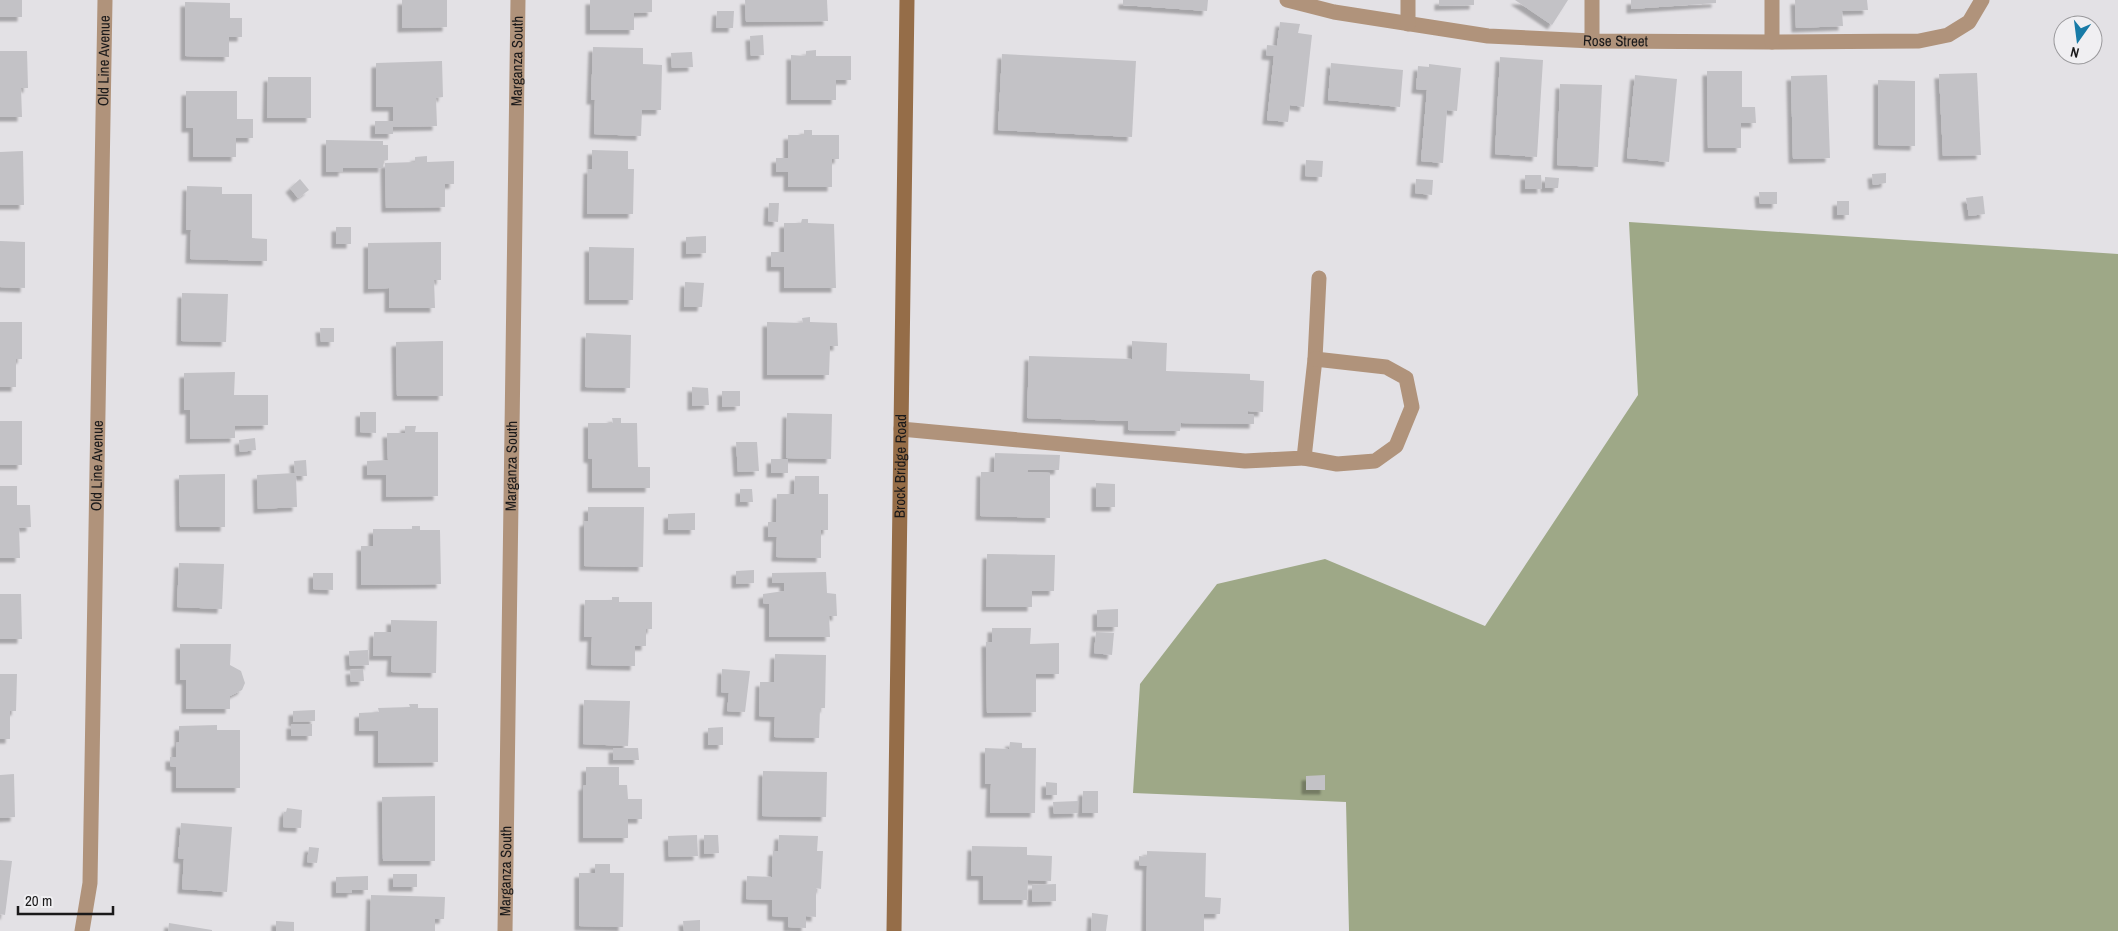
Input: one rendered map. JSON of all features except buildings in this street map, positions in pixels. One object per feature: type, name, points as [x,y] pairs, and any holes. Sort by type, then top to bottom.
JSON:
[{"type":"street","name":"Old Line Avenue","points":[[82,931],[90,883],[105,0]]},
{"type":"street","name":"Marganza South","points":[[505,931],[518,0]]},
{"type":"street","name":"Brock Bridge Road","points":[[894,931],[906,0]]},
{"type":"street","name":"Rose Street","points":[[1287,0],[1334,12],[1488,36],[1592,41],[1772,42],[1919,41],[1948,36],[1969,22],[1982,0]]},
{"type":"street","points":[[1408,0],[1408,24]]},
{"type":"street","points":[[1592,0],[1592,41]]},
{"type":"street","points":[[1772,0],[1772,42]]},
{"type":"street","points":[[1304,458],[1315,359],[1319,278]]},
{"type":"street","points":[[901,429],[1246,461],[1304,458],[1337,464],[1375,460],[1396,446],[1412,407],[1406,378],[1386,367],[1315,359]]},
{"type":"green space","points":[[1629,222],[2118,254],[2118,931],[1349,931],[1346,802],[1133,793],[1140,684],[1217,584],[1325,559],[1485,626],[1638,395]]}]
